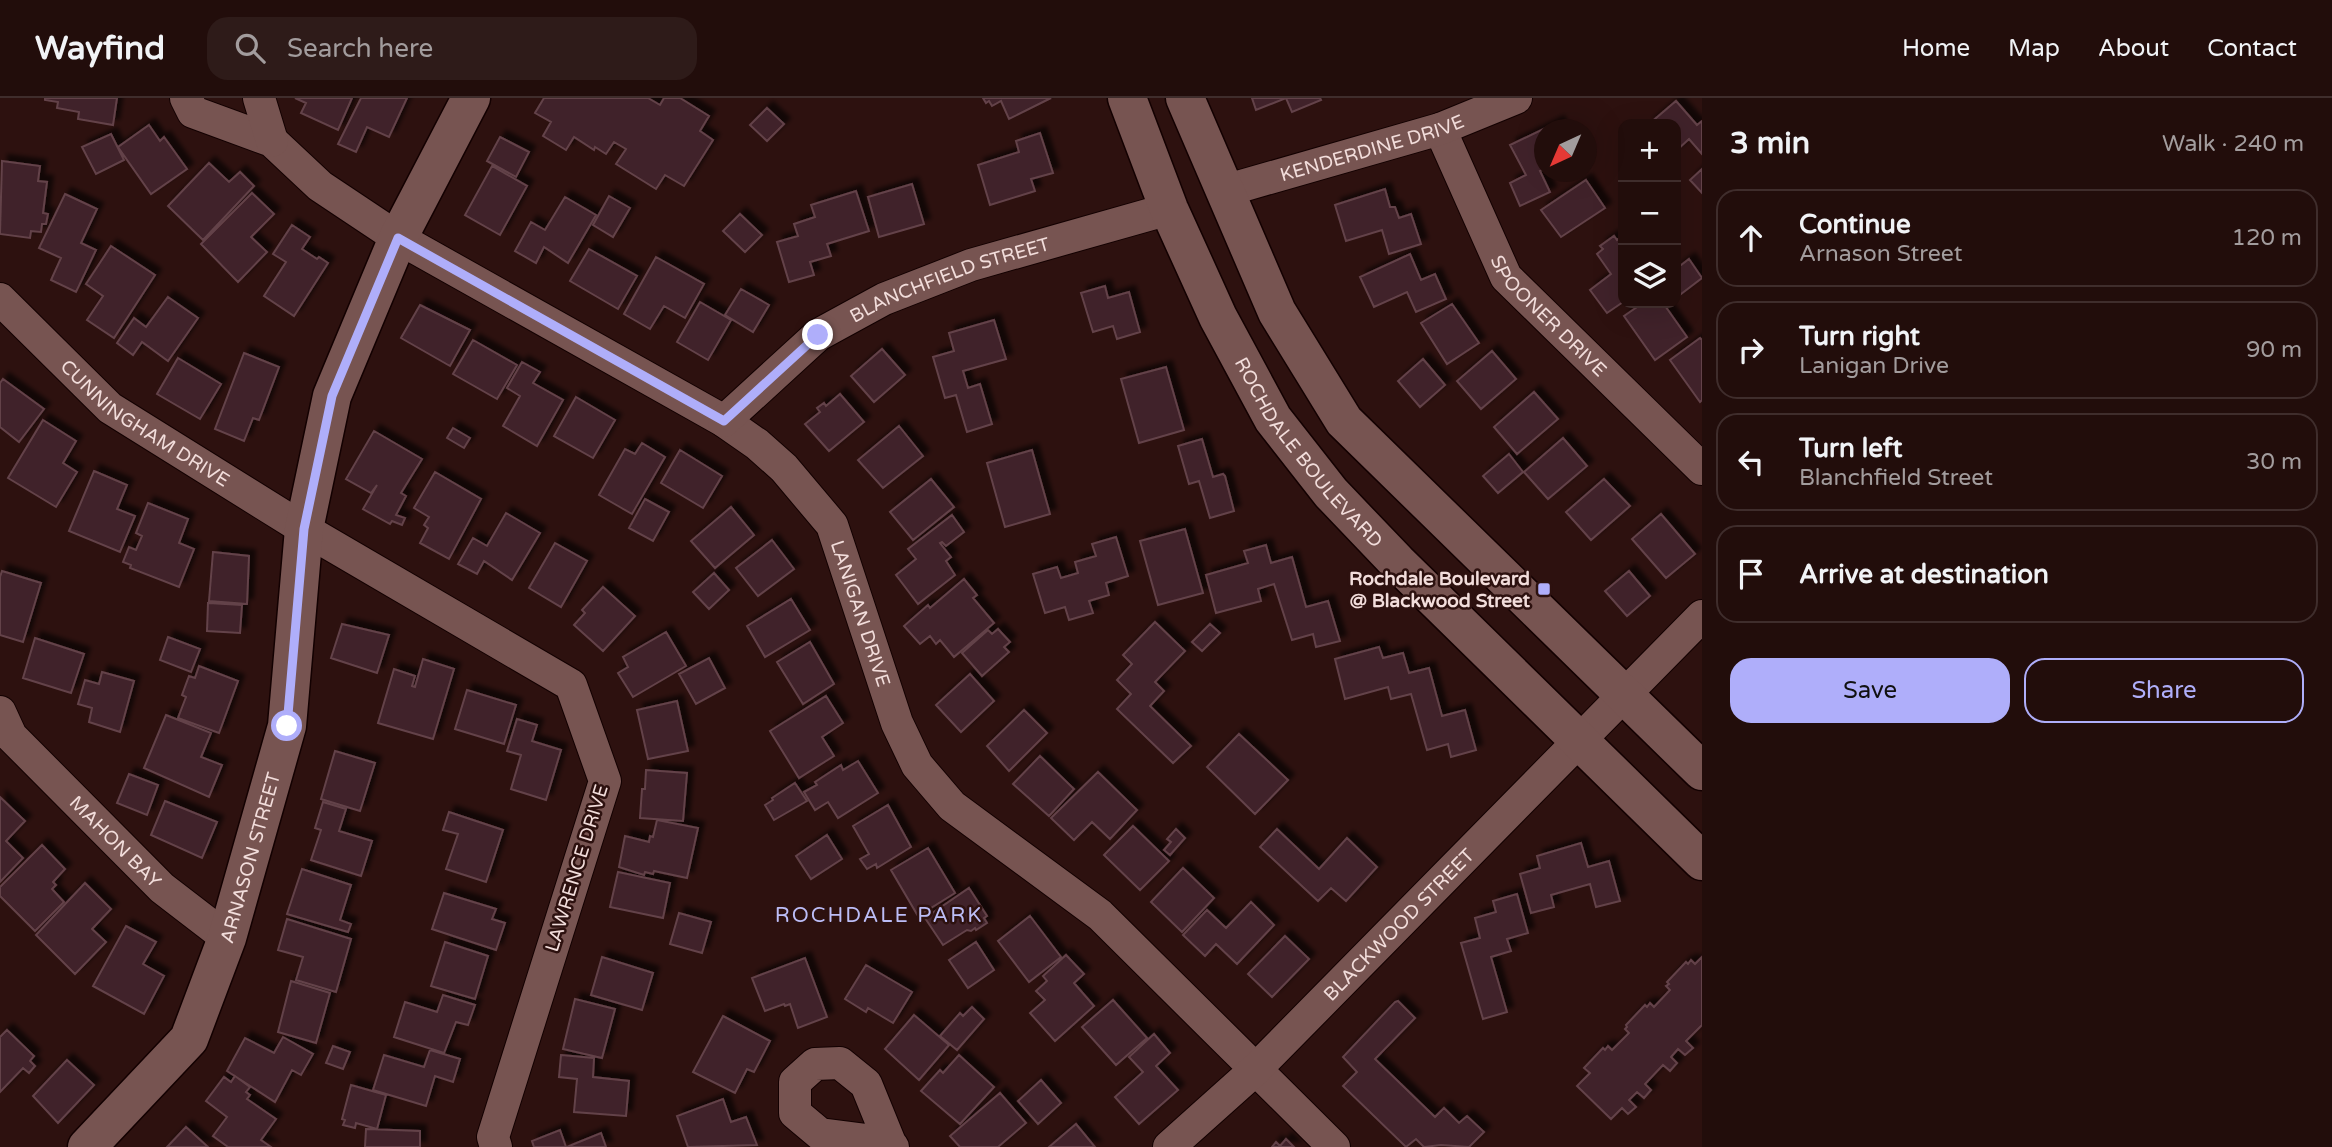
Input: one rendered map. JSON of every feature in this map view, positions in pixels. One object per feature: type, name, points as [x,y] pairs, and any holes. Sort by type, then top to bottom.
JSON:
[{"type":"main road","name":"ARNASON STREET","points":[[87,1147],[189,1039],[227,937],[287,726],[304,529],[332,396],[398,238],[471,98]]},
{"type":"main road","name":"ROCHDALE BOULEVARD","points":[[1128,98],[1169,209],[1218,317],[1273,419],[1331,493],[1397,562],[1577,741],[1702,860]]},
{"type":"main road","points":[[1185,98],[1277,312],[1345,421],[1702,771]]},
{"type":"street","points":[[186,98],[193,112],[272,141]]},
{"type":"street","points":[[259,98],[272,141]]},
{"type":"street","name":"KENDERDINE DRIVE","points":[[1224,191],[1440,129],[1517,98]]},
{"type":"street","name":"SPOONER DRIVE","points":[[1440,129],[1506,277],[1702,469]]},
{"type":"street","name":"LANIGAN DRIVE","points":[[272,141],[320,186],[398,238],[724,421],[784,468],[832,525],[897,723],[917,765],[951,806],[1100,915],[1334,1147]]},
{"type":"street","name":"BLANCHFIELD STREET","points":[[724,421],[818,335],[884,299],[971,265],[1169,209]]},
{"type":"street","name":"CUNNINGHAM DRIVE","points":[[0,299],[110,408],[304,529]]},
{"type":"street","name":"LAWRENCE DRIVE","points":[[304,529],[570,685],[605,781],[493,1137],[496,1147]]},
{"type":"street","points":[[1623,694],[1702,616]]},
{"type":"street","name":"BLACKWOOD STREET","points":[[1169,1147],[1255,1070],[1623,694]]},
{"type":"street","name":"MAHON BAY","points":[[4,726],[162,888],[227,937]]},
{"type":"building","points":[[45,98],[117,98],[113,125],[78,119],[79,112],[57,108],[58,102]]},
{"type":"building","points":[[295,98],[352,98],[338,130],[301,113],[306,103]]},
{"type":"building","points":[[361,98],[407,98],[389,137],[367,127],[356,152],[338,144]]},
{"type":"building","points":[[544,98],[648,98],[660,105],[664,98],[680,98],[709,116],[700,131],[713,140],[684,186],[665,175],[656,189],[616,164],[626,149],[614,142],[606,154],[574,137],[566,150],[543,136],[551,122],[535,113]]},
{"type":"building","points":[[983,98],[1051,98],[1009,119],[1001,101],[992,106]]},
{"type":"building","points":[[1252,98],[1286,98],[1256,110]]},
{"type":"building","points":[[1286,98],[1320,98],[1321,100],[1292,112]]},
{"type":"building","points":[[1676,101],[1697,125],[1702,121],[1702,154],[1689,139],[1681,146],[1681,119],[1655,119]]},
{"type":"building","points":[[767,108],[784,124],[767,141],[750,125]]},
{"type":"building","points":[[149,125],[160,141],[164,137],[187,169],[151,194],[118,147]]},
{"type":"building","points":[[1040,133],[1053,173],[1031,179],[1035,191],[990,205],[978,165],[1019,152],[1016,141]]},
{"type":"building","points":[[111,134],[124,160],[96,174],[82,147]]},
{"type":"building","points":[[1534,134],[1534,182],[1545,182],[1550,192],[1520,206],[1510,183],[1526,175],[1510,145]]},
{"type":"building","points":[[500,137],[529,152],[516,177],[487,161]]},
{"type":"building","points":[[2,161],[40,166],[38,181],[47,182],[43,213],[48,214],[46,224],[42,224],[41,232],[31,231],[30,238],[0,234]]},
{"type":"building","points":[[209,163],[229,182],[240,172],[254,186],[203,240],[168,206]]},
{"type":"building","points":[[492,166],[527,186],[500,235],[465,215]]},
{"type":"building","points":[[1702,169],[1702,193],[1690,180]]},
{"type":"building","points":[[1583,182],[1587,182],[1605,208],[1561,237],[1541,210]]},
{"type":"building","points":[[912,184],[924,224],[879,237],[868,197]]},
{"type":"building","points":[[1385,189],[1390,207],[1395,207],[1399,218],[1411,214],[1421,244],[1389,254],[1382,230],[1346,241],[1335,205]]},
{"type":"building","points":[[856,191],[869,231],[827,244],[831,256],[810,262],[814,275],[789,282],[777,242],[798,236],[794,224],[815,217],[811,205]]},
{"type":"building","points":[[252,193],[274,214],[251,237],[267,252],[238,282],[201,244]]},
{"type":"building","points":[[65,194],[97,209],[81,243],[96,250],[76,292],[51,280],[61,258],[39,248]]},
{"type":"building","points":[[609,196],[630,208],[613,237],[593,225]]},
{"type":"building","points":[[565,197],[596,215],[568,263],[544,247],[536,263],[515,251],[531,222],[545,230]]},
{"type":"building","points":[[740,214],[762,235],[745,252],[723,231]]},
{"type":"building","points":[[292,225],[310,237],[302,249],[328,263],[294,316],[264,296],[286,262],[273,254]]},
{"type":"building","points":[[1614,236],[1617,240],[1618,305],[1607,313],[1590,290],[1611,274],[1597,254],[1603,249],[1600,246]]},
{"type":"building","points":[[111,246],[155,275],[114,338],[87,320],[103,296],[86,284]]},
{"type":"building","points":[[589,249],[637,276],[618,309],[570,281]]},
{"type":"building","points":[[1410,254],[1421,280],[1435,274],[1446,299],[1416,312],[1407,292],[1374,307],[1360,277]]},
{"type":"building","points":[[656,257],[704,284],[685,318],[664,306],[650,329],[624,314]]},
{"type":"building","points":[[1689,259],[1702,278],[1681,294],[1681,265]]},
{"type":"building","points":[[1105,286],[1108,298],[1129,292],[1140,332],[1117,339],[1113,326],[1093,332],[1081,293]]},
{"type":"building","points":[[741,289],[769,305],[753,332],[725,315]]},
{"type":"building","points":[[168,297],[198,318],[168,361],[142,342],[133,355],[117,343],[134,318],[146,327]]},
{"type":"building","points":[[700,302],[731,320],[708,360],[677,342]]},
{"type":"building","points":[[1452,304],[1479,343],[1447,364],[1421,323]]},
{"type":"building","points":[[420,305],[470,330],[450,366],[401,338]]},
{"type":"building","points":[[1636,308],[1667,308],[1687,337],[1655,360],[1624,316]]},
{"type":"building","points":[[994,320],[1006,359],[963,371],[968,388],[980,384],[992,424],[967,432],[956,395],[945,398],[933,357],[954,351],[949,333]]},
{"type":"building","points":[[1700,338],[1702,400],[1700,402],[1670,360]]},
{"type":"building","points":[[473,340],[517,365],[497,399],[453,374]]},
{"type":"building","points":[[882,349],[905,375],[874,402],[851,376]]},
{"type":"building","points":[[1492,351],[1516,379],[1481,409],[1457,381]]},
{"type":"building","points":[[244,353],[279,367],[259,420],[253,418],[244,441],[215,429]]},
{"type":"building","points":[[178,358],[221,384],[200,419],[157,394]]},
{"type":"building","points":[[1423,359],[1445,385],[1420,407],[1398,381]]},
{"type":"building","points":[[522,362],[540,372],[533,383],[563,400],[537,446],[503,426],[520,396],[507,388]]},
{"type":"building","points":[[1166,367],[1184,430],[1139,443],[1121,379]]},
{"type":"building","points":[[3,379],[44,409],[19,442],[0,427],[0,383]]},
{"type":"building","points":[[1534,392],[1558,419],[1517,454],[1494,427]]},
{"type":"building","points":[[840,394],[864,422],[829,451],[805,424],[820,412],[817,408],[824,403],[826,406]]},
{"type":"building","points":[[576,397],[615,420],[593,458],[554,436]]},
{"type":"building","points":[[43,420],[76,441],[63,463],[77,472],[56,507],[8,478]]},
{"type":"building","points":[[899,426],[923,456],[883,488],[858,460]]},
{"type":"building","points":[[453,428],[470,438],[464,448],[447,438]]},
{"type":"building","points":[[374,431],[422,459],[401,493],[406,496],[396,515],[405,518],[402,525],[392,521],[390,524],[363,509],[377,485],[371,493],[346,479]]},
{"type":"building","points":[[1563,438],[1587,466],[1548,499],[1524,472]]},
{"type":"building","points":[[1202,439],[1213,477],[1223,474],[1225,476],[1234,511],[1210,518],[1199,481],[1189,484],[1178,446]]},
{"type":"building","points":[[642,443],[665,457],[632,514],[599,495],[625,449],[635,454]]},
{"type":"building","points":[[680,450],[722,476],[703,508],[661,483]]},
{"type":"building","points":[[1032,450],[1050,514],[1005,527],[987,463]]},
{"type":"building","points":[[1509,454],[1523,472],[1498,493],[1483,476]]},
{"type":"building","points":[[94,471],[127,485],[117,509],[135,516],[120,552],[69,531]]},
{"type":"building","points":[[435,472],[481,499],[449,559],[420,543],[428,528],[424,525],[429,517],[414,508]]},
{"type":"building","points":[[931,479],[954,507],[913,540],[890,512]]},
{"type":"building","points":[[1604,479],[1630,506],[1591,540],[1566,512]]},
{"type":"building","points":[[645,499],[669,512],[653,541],[629,528]]},
{"type":"building","points":[[148,503],[188,519],[179,543],[194,549],[179,587],[130,568],[131,565],[123,562],[129,547],[136,550],[142,536],[136,533]]},
{"type":"building","points":[[731,507],[754,535],[715,568],[691,541]]},
{"type":"building","points":[[506,513],[540,533],[512,580],[484,561],[477,574],[458,564],[473,538],[487,546]]},
{"type":"building","points":[[1661,514],[1695,554],[1666,578],[1632,539]]},
{"type":"building","points":[[952,515],[964,532],[946,546],[940,543],[951,557],[946,561],[955,575],[918,604],[896,575],[916,559],[908,549]]},
{"type":"building","points":[[1185,529],[1203,593],[1158,605],[1140,541]]},
{"type":"building","points":[[1116,537],[1128,576],[1106,583],[1109,595],[1089,601],[1093,613],[1069,620],[1065,607],[1045,613],[1033,574],[1057,567],[1061,578],[1078,573],[1075,562],[1096,556],[1092,544]]},
{"type":"building","points":[[772,540],[794,569],[758,596],[736,568]]},
{"type":"building","points":[[555,543],[587,561],[561,607],[529,588]]},
{"type":"building","points":[[1266,545],[1271,563],[1292,557],[1306,607],[1328,601],[1340,641],[1316,647],[1313,634],[1292,640],[1274,584],[1258,589],[1261,601],[1216,613],[1206,575],[1248,563],[1244,551]]},
{"type":"building","points":[[213,552],[249,556],[247,604],[209,601]]},
{"type":"building","points":[[2,571],[41,583],[23,642],[0,635]]},
{"type":"building","points":[[1629,571],[1650,596],[1627,616],[1605,591]]},
{"type":"building","points":[[714,573],[729,590],[709,609],[693,592]]},
{"type":"building","points":[[964,579],[977,595],[973,598],[994,623],[954,657],[940,640],[936,644],[930,636],[920,644],[904,626]]},
{"type":"building","points":[[603,587],[635,616],[603,651],[574,625],[585,613],[582,610]]},
{"type":"building","points":[[791,599],[810,630],[765,657],[747,626]]},
{"type":"building","points":[[208,603],[242,605],[240,633],[207,631]]},
{"type":"building","points":[[1155,622],[1185,651],[1155,682],[1164,691],[1150,706],[1191,746],[1173,763],[1117,709],[1131,694],[1117,680],[1132,664],[1123,655]]},
{"type":"building","points":[[342,624],[389,635],[377,673],[331,658]]},
{"type":"building","points":[[1210,624],[1220,633],[1202,651],[1192,642]]},
{"type":"building","points":[[998,629],[1010,642],[1004,647],[1009,652],[982,676],[962,653],[988,630],[992,634]]},
{"type":"building","points":[[666,632],[686,666],[633,697],[618,673],[628,667],[623,657]]},
{"type":"building","points":[[168,637],[200,649],[191,672],[160,660]]},
{"type":"building","points":[[35,638],[84,654],[71,693],[23,678]]},
{"type":"building","points":[[810,642],[834,684],[803,704],[777,662]]},
{"type":"building","points":[[1379,647],[1383,658],[1403,653],[1409,673],[1429,668],[1442,716],[1465,710],[1476,750],[1451,757],[1448,744],[1427,750],[1411,694],[1391,699],[1388,687],[1345,699],[1335,659]]},
{"type":"building","points":[[709,658],[725,688],[696,704],[679,674]]},
{"type":"building","points":[[423,659],[454,669],[433,739],[378,723],[394,669],[415,676],[412,686],[415,687]]},
{"type":"building","points":[[199,666],[238,681],[219,733],[178,718],[186,697],[182,695],[189,676],[195,678]]},
{"type":"building","points":[[102,672],[134,681],[120,732],[89,722],[92,708],[78,704],[85,680],[99,684]]},
{"type":"building","points":[[970,674],[994,701],[961,732],[936,705]]},
{"type":"building","points":[[467,690],[516,705],[504,744],[455,729]]},
{"type":"building","points":[[826,696],[843,723],[822,737],[834,756],[799,778],[770,731]]},
{"type":"building","points":[[677,701],[688,751],[648,759],[637,710]]},
{"type":"building","points":[[1024,710],[1047,733],[1009,771],[987,746]]},
{"type":"building","points":[[166,715],[211,733],[201,757],[222,765],[209,797],[144,768]]},
{"type":"building","points":[[517,719],[537,725],[532,741],[561,750],[546,800],[511,789],[521,755],[507,751]]},
{"type":"building","points":[[1239,734],[1288,780],[1255,814],[1207,767]]},
{"type":"building","points":[[335,751],[375,763],[360,811],[321,799]]},
{"type":"building","points":[[1040,756],[1074,789],[1049,816],[1013,784]]},
{"type":"building","points":[[858,761],[878,793],[838,818],[828,802],[815,810],[804,792],[841,765],[843,770]]},
{"type":"building","points":[[646,770],[687,773],[683,821],[640,818]]},
{"type":"building","points":[[1098,772],[1137,810],[1110,839],[1092,822],[1074,840],[1051,818]]},
{"type":"building","points":[[129,774],[158,785],[147,815],[117,803]]},
{"type":"building","points":[[795,783],[807,801],[774,820],[765,805]]},
{"type":"building","points":[[0,797],[25,821],[6,841],[23,858],[0,882]]},
{"type":"building","points":[[165,801],[217,822],[202,858],[151,835]]},
{"type":"building","points":[[323,802],[346,809],[339,831],[372,841],[361,876],[311,860],[321,830],[315,828]]},
{"type":"building","points":[[888,805],[911,847],[877,868],[876,864],[867,869],[860,859],[869,854],[853,826]]},
{"type":"building","points":[[449,812],[503,830],[486,882],[446,869],[458,834],[443,830]]},
{"type":"building","points":[[657,820],[698,828],[687,878],[654,871],[653,874],[645,872],[644,875],[619,867],[625,836],[649,842]]},
{"type":"building","points":[[1133,826],[1169,861],[1140,890],[1104,855]]},
{"type":"building","points":[[1176,829],[1185,838],[1170,855],[1164,850],[1171,842],[1167,839]]},
{"type":"building","points":[[1277,829],[1319,869],[1347,838],[1377,867],[1346,901],[1331,888],[1318,901],[1260,847]]},
{"type":"building","points":[[827,835],[842,859],[811,879],[796,856]]},
{"type":"building","points":[[1581,843],[1588,867],[1609,861],[1620,901],[1596,907],[1590,884],[1551,895],[1554,907],[1531,913],[1520,874],[1540,868],[1537,856]]},
{"type":"building","points":[[42,845],[65,869],[53,882],[56,885],[52,889],[64,902],[35,931],[0,896],[0,887]]},
{"type":"building","points":[[928,848],[955,893],[918,916],[891,870]]},
{"type":"building","points":[[1183,868],[1214,898],[1182,932],[1151,902]]},
{"type":"building","points":[[302,869],[351,885],[340,920],[351,924],[348,932],[287,914]]},
{"type":"building","points":[[618,872],[670,883],[663,918],[610,907]]},
{"type":"building","points":[[85,883],[111,909],[92,929],[106,942],[75,974],[36,935]]},
{"type":"building","points":[[969,888],[987,916],[984,918],[987,923],[976,930],[967,930],[943,945],[925,918]]},
{"type":"building","points":[[444,893],[496,909],[492,919],[505,923],[496,950],[432,929]]},
{"type":"building","points":[[1517,894],[1528,933],[1507,939],[1511,951],[1491,957],[1507,1012],[1483,1019],[1461,943],[1480,938],[1475,918],[1496,912],[1493,901]]},
{"type":"building","points":[[1251,902],[1274,925],[1237,964],[1216,944],[1205,956],[1183,935],[1207,910],[1226,928]]},
{"type":"building","points":[[679,913],[711,922],[702,953],[670,944]]},
{"type":"building","points":[[1030,916],[1061,957],[1029,982],[998,941]]},
{"type":"building","points":[[287,919],[351,939],[336,992],[296,980],[303,957],[278,950]]},
{"type":"building","points":[[126,926],[156,942],[143,964],[164,976],[144,1014],[93,986]]},
{"type":"building","points":[[1285,936],[1309,959],[1272,997],[1248,974]]},
{"type":"building","points":[[445,942],[488,956],[475,999],[431,986]]},
{"type":"building","points":[[976,942],[994,970],[968,988],[949,960]]},
{"type":"building","points":[[1066,955],[1084,974],[1074,983],[1094,1006],[1055,1041],[1030,1013],[1045,1000],[1036,991],[1047,981],[1043,976]]},
{"type":"building","points":[[602,957],[653,973],[642,1010],[591,995]]},
{"type":"building","points":[[1702,957],[1702,1025],[1686,1041],[1693,1048],[1685,1055],[1678,1049],[1671,1057],[1677,1063],[1670,1071],[1663,1065],[1645,1084],[1651,1090],[1644,1098],[1637,1092],[1629,1100],[1636,1107],[1628,1114],[1622,1108],[1611,1119],[1577,1086],[1590,1073],[1584,1068],[1603,1048],[1605,1050],[1608,1046],[1612,1050],[1629,1033],[1625,1029],[1626,1025],[1645,1005],[1647,1007],[1650,1003],[1654,1007],[1670,990],[1666,986],[1669,984],[1667,982],[1686,962],[1688,964],[1691,960],[1695,964]]},
{"type":"building","points":[[805,958],[827,1017],[798,1028],[790,1004],[765,1011],[752,978]]},
{"type":"building","points":[[866,965],[912,992],[893,1023],[868,1008],[866,1012],[845,999]]},
{"type":"building","points":[[291,981],[330,993],[316,1043],[278,1032]]},
{"type":"building","points":[[443,995],[475,1005],[468,1025],[456,1022],[444,1053],[394,1037],[405,1002],[437,1012]]},
{"type":"building","points":[[575,999],[615,1009],[602,1058],[563,1049]]},
{"type":"building","points":[[1113,1000],[1147,1038],[1116,1065],[1082,1027]]},
{"type":"building","points":[[1398,1001],[1415,1018],[1375,1059],[1435,1117],[1444,1108],[1459,1123],[1467,1116],[1484,1132],[1469,1147],[1424,1147],[1416,1139],[1406,1147],[1343,1086],[1357,1072],[1343,1057]]},
{"type":"building","points":[[972,1007],[984,1019],[957,1050],[940,1036],[960,1013],[963,1016]]},
{"type":"building","points":[[914,1015],[949,1045],[919,1080],[885,1049]]},
{"type":"building","points":[[723,1016],[770,1041],[754,1072],[747,1069],[735,1093],[693,1072]]},
{"type":"building","points":[[7,1030],[34,1056],[30,1061],[35,1066],[29,1073],[23,1068],[0,1092],[0,1037]]},
{"type":"building","points":[[1154,1034],[1170,1053],[1156,1066],[1178,1090],[1139,1124],[1115,1097],[1143,1072],[1129,1057]]},
{"type":"building","points":[[283,1037],[313,1054],[301,1075],[292,1070],[275,1102],[227,1071],[245,1038],[274,1053]]},
{"type":"building","points":[[333,1046],[350,1052],[343,1069],[326,1063]]},
{"type":"building","points":[[430,1050],[460,1059],[453,1082],[435,1076],[426,1106],[373,1090],[384,1055],[424,1067]]},
{"type":"building","points":[[561,1055],[594,1058],[593,1077],[629,1081],[626,1116],[574,1112],[577,1079],[559,1077]]},
{"type":"building","points":[[959,1055],[994,1087],[960,1124],[921,1091],[940,1070],[943,1073]]},
{"type":"building","points":[[67,1060],[94,1085],[58,1123],[33,1096]]},
{"type":"building","points":[[235,1076],[250,1087],[246,1092],[250,1095],[247,1099],[276,1119],[261,1140],[271,1147],[228,1147],[213,1136],[227,1117],[206,1101],[224,1077],[231,1082]]},
{"type":"building","points":[[1041,1080],[1061,1103],[1038,1124],[1018,1101]]},
{"type":"building","points":[[351,1085],[386,1095],[377,1129],[356,1123],[355,1128],[343,1125],[345,1120],[342,1119]]},
{"type":"building","points":[[1000,1093],[1026,1123],[998,1147],[960,1147],[950,1136]]},
{"type":"building","points":[[723,1099],[731,1122],[746,1117],[757,1145],[688,1147],[677,1116]]},
{"type":"building","points":[[1076,1124],[1095,1147],[1049,1147]]},
{"type":"building","points":[[186,1127],[208,1147],[167,1147]]},
{"type":"building","points":[[366,1129],[420,1131],[420,1147],[365,1147]]},
{"type":"building","points":[[560,1130],[566,1147],[534,1147],[532,1141]]},
{"type":"building","points":[[601,1133],[606,1147],[567,1147],[574,1144]]},
{"type":"building","points":[[1286,1139],[1294,1147],[1272,1147],[1276,1142],[1280,1146]]},
{"type":"place","name":"Rochdale Boulevard @ Blackwood Street","points":[[1544,589]]},
{"type":"district","name":"ROCHDALE PARK","points":[[879,915]]},
{"type":"route","points":[[287,726],[304,529],[332,396],[398,238],[724,421],[818,335]]}]
